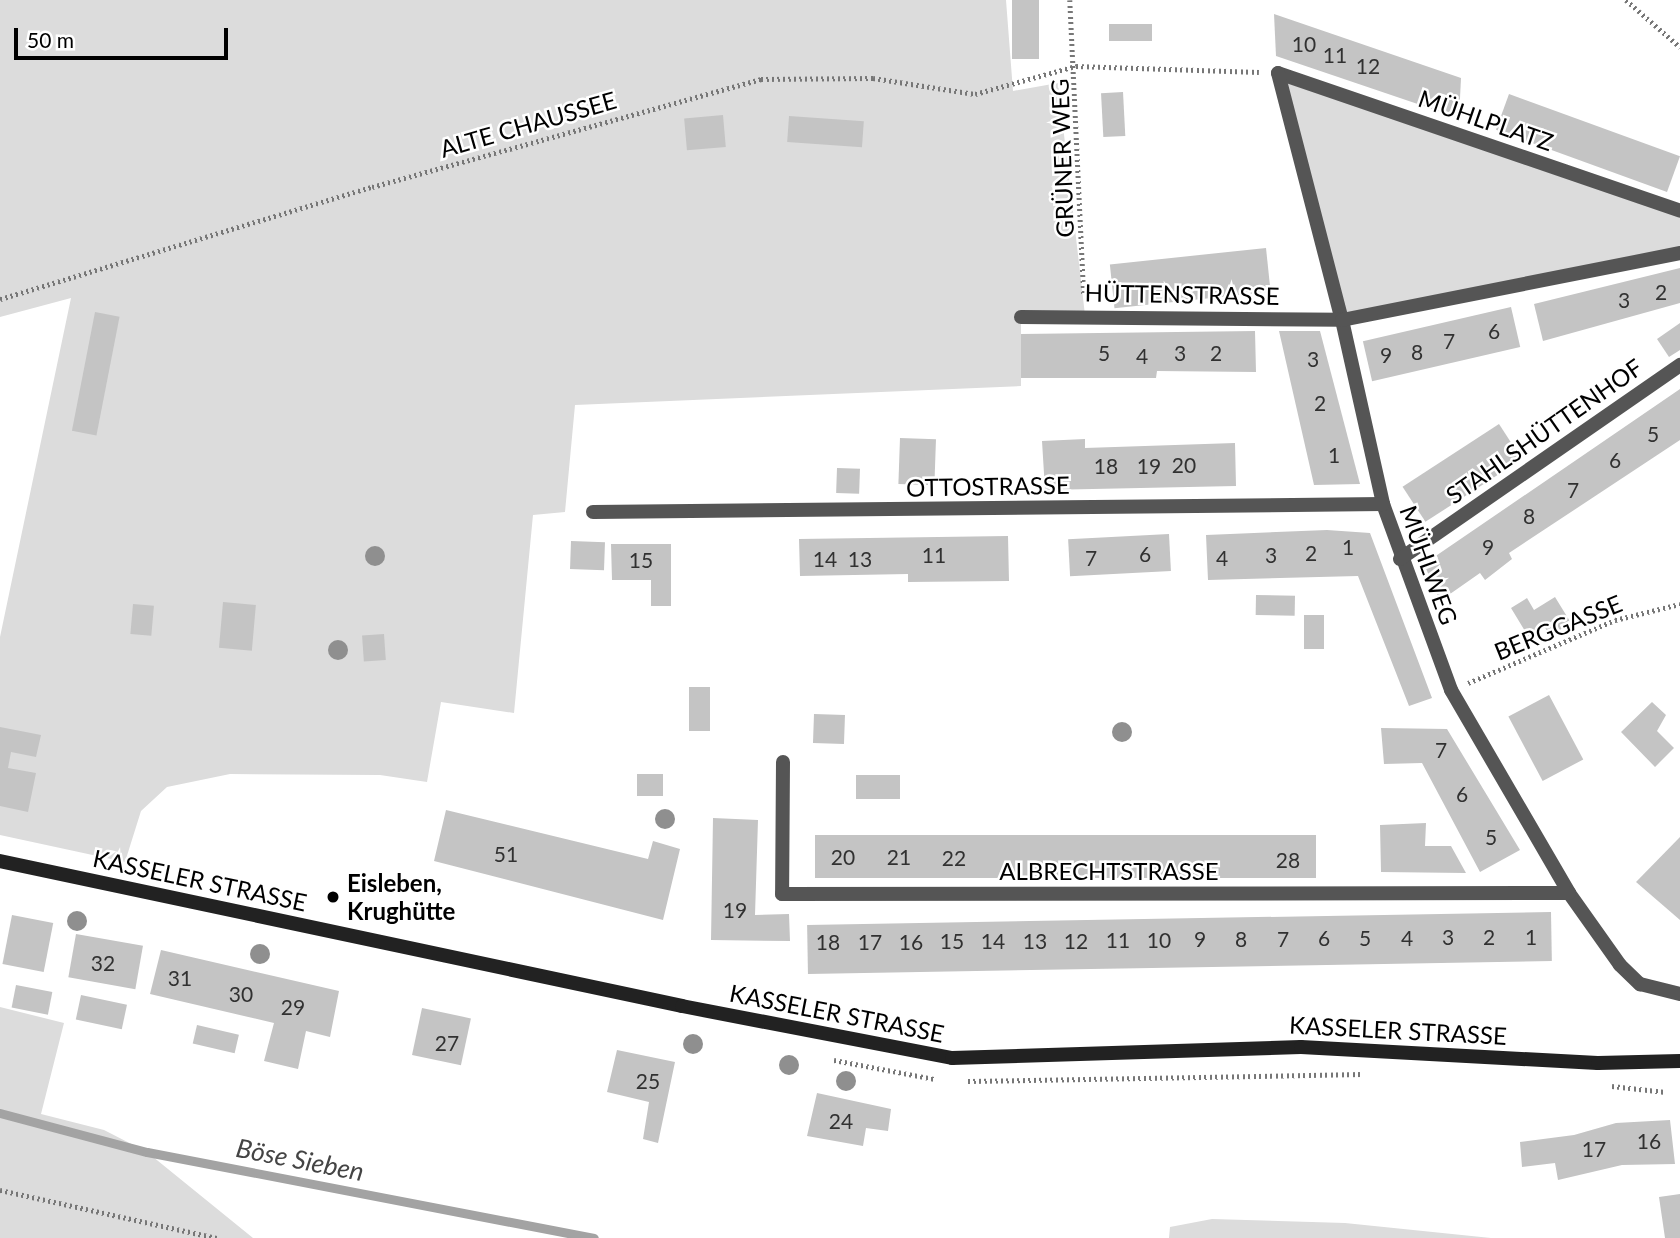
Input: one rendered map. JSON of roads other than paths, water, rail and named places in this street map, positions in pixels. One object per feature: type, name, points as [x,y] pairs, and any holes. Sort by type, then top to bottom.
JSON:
[{"type":"main road","name":"KASSELER STRASSE","points":[[0,861],[682,1006],[952,1058],[1301,1046],[1589,1063],[1680,1061]]},
{"type":"street","name":"MÜHLPLATZ","points":[[1278,73],[1680,211]]},
{"type":"street","name":"MÜHLWEG","points":[[1278,73],[1342,320],[1383,504],[1400,559],[1451,690],[1569,893],[1634,980],[1680,994]]},
{"type":"street","points":[[1342,320],[1680,253]]},
{"type":"street","name":"HÜTTENSTRASSE","points":[[1021,317],[1085,315],[1342,320]]},
{"type":"street","name":"STAHLSHÜTTENHOF","points":[[1400,559],[1680,365]]},
{"type":"street","name":"OTTOSTRASSE","points":[[593,512],[1383,504]]},
{"type":"street","name":"ALBRECHTSTRASSE","points":[[783,762],[782,894],[1569,893]]},
{"type":"waterway","name":"Böse Sieben","points":[[0,1113],[147,1152],[594,1238]]},
{"type":"place","name":"Eisleben, Krughütte","points":[[333,897]]}]
